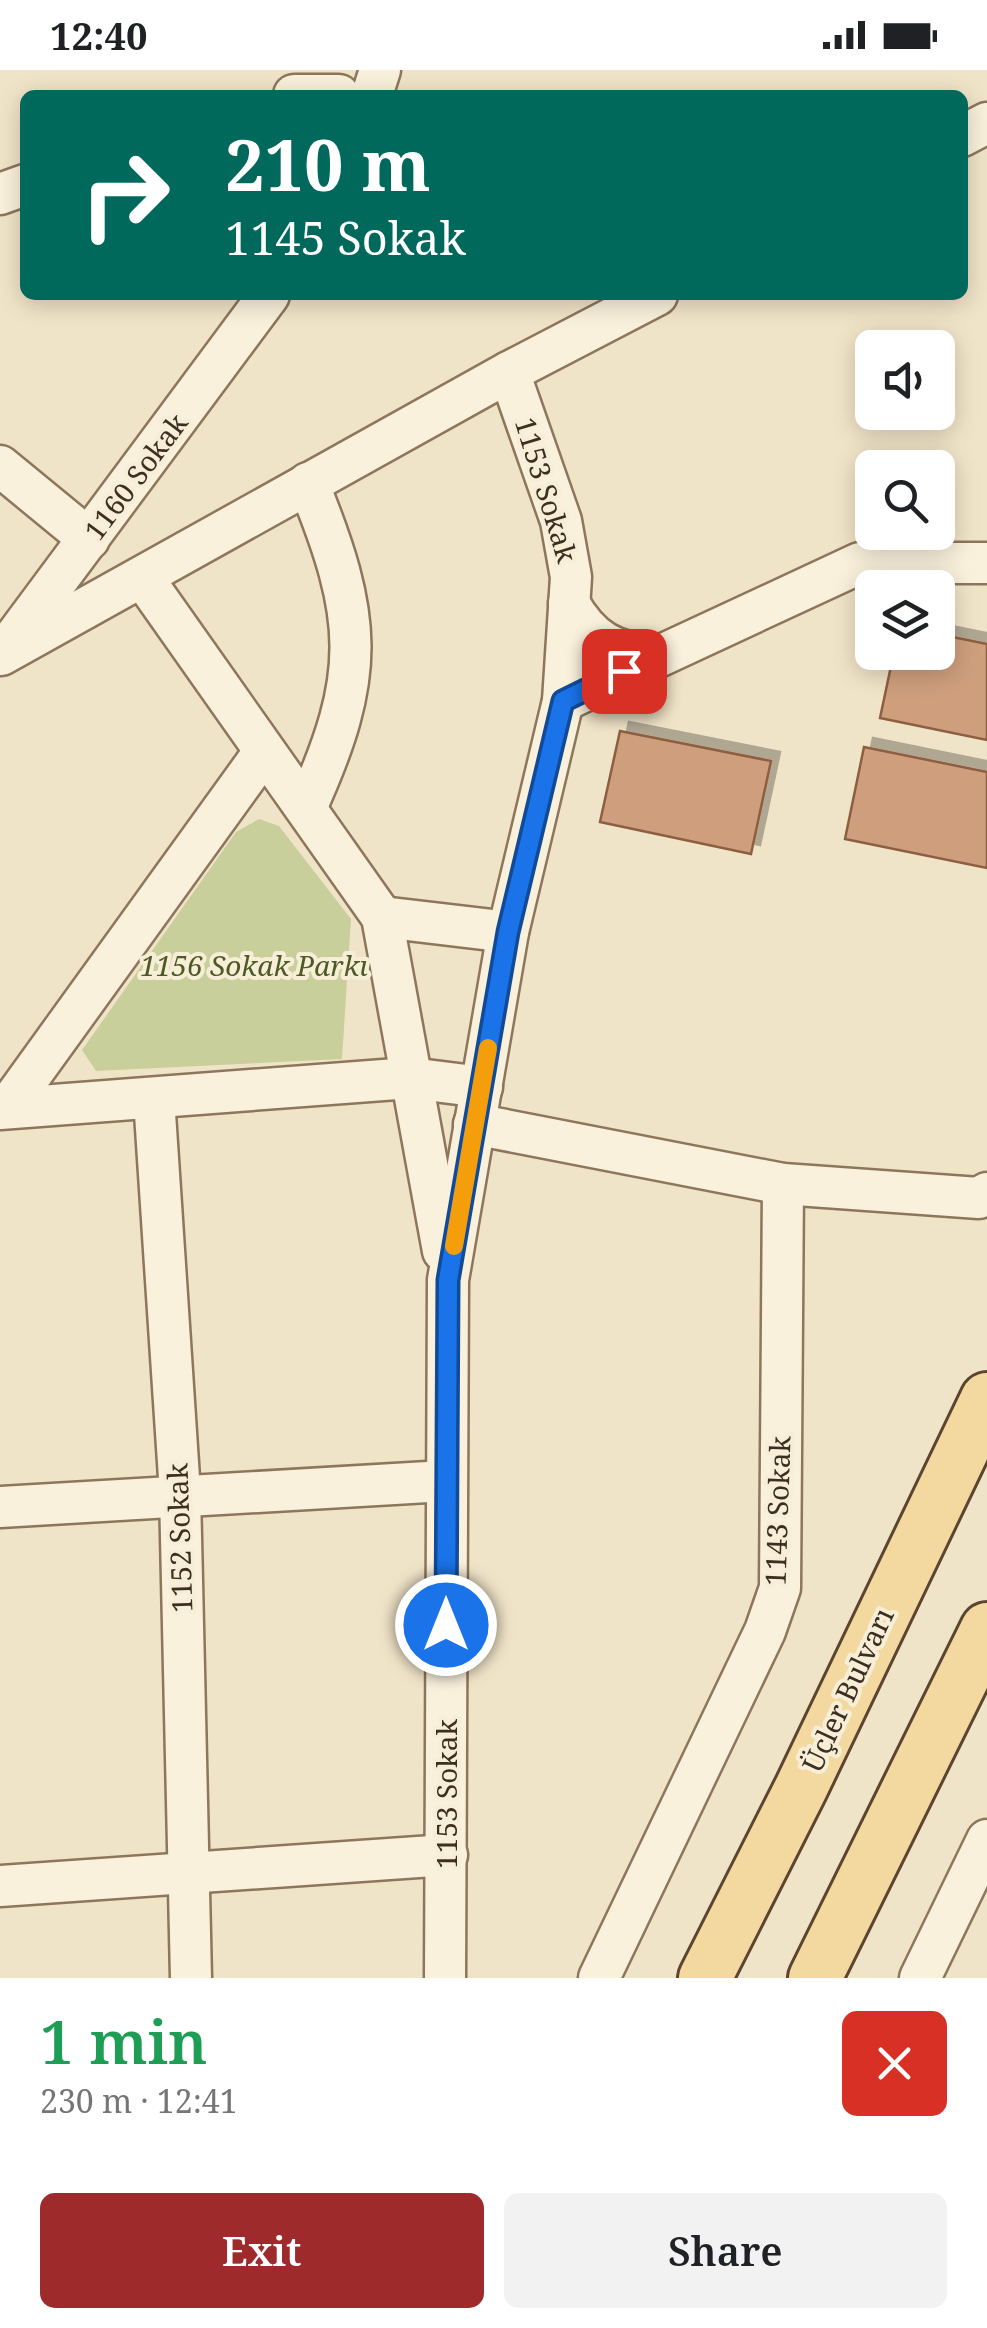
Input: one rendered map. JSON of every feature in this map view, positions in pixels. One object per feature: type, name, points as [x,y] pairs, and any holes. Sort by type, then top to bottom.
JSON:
[{"type":"main road","name":"Üçler Bulvarı","points":[[705,1978],[801,1788],[987,1399]]},
{"type":"main road","points":[[816,1978],[987,1629]]},
{"type":"street","name":"1160 Sokak","points":[[0,656],[265,300]]},
{"type":"street","points":[[0,656],[509,372],[647,300]]},
{"type":"street","name":"1153 Sokak","points":[[445,1978],[448,1280],[508,932],[563,701],[570,603],[571,577],[561,521],[509,372]]},
{"type":"street","points":[[0,466],[90,539]]},
{"type":"street","points":[[306,808],[344,713],[351,634],[340,561],[308,484]]},
{"type":"street","points":[[563,701],[860,563],[987,563]]},
{"type":"street","points":[[143,578],[382,917],[448,1280]]},
{"type":"street","points":[[570,603],[592,635],[606,647],[626,654],[655,656]]},
{"type":"street","points":[[4,1108],[264,752]]},
{"type":"street","points":[[382,917],[508,932]]},
{"type":"street","points":[[4,1108],[410,1078],[478,1106],[783,1184],[983,1196]]},
{"type":"street","name":"1152 Sokak","points":[[154,1098],[180,1494],[191,1978]]},
{"type":"street","name":"1143 Sokak","points":[[599,1978],[765,1630],[780,1588],[783,1184]]},
{"type":"street","points":[[0,1507],[445,1481]]},
{"type":"street","points":[[920,1978],[987,1840]]},
{"type":"street","points":[[0,1886],[447,1855]]},
{"type":"street","points":[[696,1978],[734,1918]]},
{"type":"green space","name":"1156 Sokak Parkı","points":[[259,819],[279,826],[351,919],[342,1059],[96,1071],[82,1050],[236,832]]},
{"type":"building","points":[[955,637],[987,644],[987,740],[880,718],[890,670],[955,670]]},
{"type":"building","points":[[620,731],[771,761],[751,854],[600,822]]},
{"type":"building","points":[[864,747],[987,772],[987,868],[845,839]]},
{"type":"slow traffic","points":[[454,1246],[488,1048]]},
{"type":"route","points":[[446,1625],[448,1280],[508,932],[563,701],[624,671]]}]
